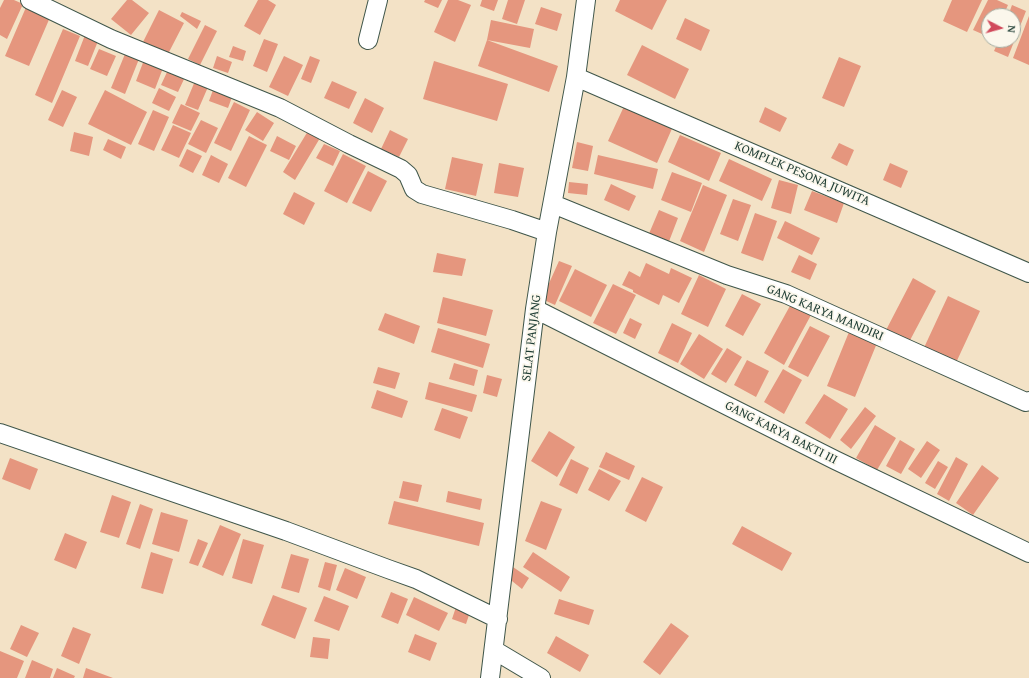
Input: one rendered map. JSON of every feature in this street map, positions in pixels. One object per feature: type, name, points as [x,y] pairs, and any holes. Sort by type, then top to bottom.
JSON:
[{"type":"street","points":[[30,0],[111,39],[280,108],[401,169],[408,175],[414,189],[422,194],[512,220],[547,232]]},
{"type":"street","points":[[368,40],[378,0]]},
{"type":"street","name":"SELAT PANJANG","points":[[490,678],[535,309],[547,232],[576,77],[586,0]]},
{"type":"street","name":"KOMPLEK PESONA JUWITA","points":[[576,77],[1029,272]]},
{"type":"street","name":"GANG KARYA MANDIRI","points":[[553,204],[727,275],[786,294],[1026,402],[1029,402]]},
{"type":"street","name":"GANG KARYA BAKTI III","points":[[535,309],[835,460],[1029,553]]},
{"type":"street","points":[[0,433],[286,531],[416,579],[498,619]]},
{"type":"street","points":[[494,650],[541,678]]},
{"type":"building","points":[[4,0],[14,0],[23,4],[7,39],[0,35],[0,8]]},
{"type":"building","points":[[127,0],[132,0],[149,13],[131,35],[111,19]]},
{"type":"building","points":[[258,0],[268,0],[276,5],[260,35],[244,26]]},
{"type":"building","points":[[425,0],[442,0],[438,8],[424,2]]},
{"type":"building","points":[[448,0],[458,0],[471,5],[455,42],[434,32]]},
{"type":"building","points":[[482,0],[498,0],[494,11],[480,6]]},
{"type":"building","points":[[508,0],[525,0],[517,24],[502,19]]},
{"type":"building","points":[[620,0],[667,0],[652,30],[615,11]]},
{"type":"building","points":[[952,0],[982,0],[967,32],[943,21]]},
{"type":"building","points":[[988,0],[997,0],[1008,5],[1007,8],[984,8]]},
{"type":"building","points":[[27,5],[51,15],[29,66],[5,56]]},
{"type":"building","points":[[1012,5],[1019,8],[1011,8]]},
{"type":"building","points":[[541,7],[562,14],[557,31],[535,24]]},
{"type":"building","points":[[1021,9],[1026,11],[1021,24]]},
{"type":"building","points":[[159,10],[184,23],[168,54],[143,42]]},
{"type":"building","points":[[182,12],[201,21],[197,29],[180,16]]},
{"type":"building","points":[[981,14],[981,34],[973,30]]},
{"type":"building","points":[[1029,16],[1029,65],[1013,58],[1017,48],[1021,48],[1021,37]]},
{"type":"building","points":[[685,18],[710,30],[701,51],[676,39]]},
{"type":"building","points":[[491,20],[534,29],[530,48],[487,40]]},
{"type":"building","points":[[205,25],[217,31],[200,65],[188,59]]},
{"type":"building","points":[[63,29],[80,36],[52,103],[35,95]]},
{"type":"building","points":[[85,35],[98,41],[88,66],[75,61]]},
{"type":"building","points":[[264,39],[278,44],[267,72],[253,66]]},
{"type":"building","points":[[487,40],[558,66],[549,92],[478,66]]},
{"type":"building","points":[[642,45],[689,69],[675,99],[627,75]]},
{"type":"building","points":[[233,46],[246,51],[243,61],[229,57]]},
{"type":"building","points":[[995,48],[1012,48],[1008,57],[994,51]]},
{"type":"building","points":[[99,49],[116,56],[107,76],[90,69]]},
{"type":"building","points":[[125,54],[139,59],[125,94],[111,88]]},
{"type":"building","points":[[217,56],[232,62],[228,73],[213,68]]},
{"type":"building","points":[[284,56],[303,65],[288,96],[269,87]]},
{"type":"building","points":[[310,56],[320,60],[311,83],[301,79]]},
{"type":"building","points":[[839,57],[861,66],[844,107],[822,98]]},
{"type":"building","points":[[144,60],[163,68],[155,89],[136,81]]},
{"type":"building","points":[[434,61],[508,84],[497,121],[423,99]]},
{"type":"building","points":[[168,70],[185,77],[178,92],[161,85]]},
{"type":"building","points":[[195,81],[208,87],[198,110],[185,105]]},
{"type":"building","points":[[332,81],[357,92],[349,109],[324,98]]},
{"type":"building","points":[[159,88],[176,97],[169,111],[152,103]]},
{"type":"building","points":[[62,90],[77,97],[63,127],[48,120]]},
{"type":"building","points":[[105,90],[147,112],[131,145],[88,124]]},
{"type":"building","points":[[213,90],[232,97],[228,108],[209,101]]},
{"type":"building","points":[[365,98],[384,108],[372,133],[353,123]]},
{"type":"building","points":[[234,102],[250,110],[231,151],[214,143]]},
{"type":"building","points":[[626,102],[674,124],[657,163],[608,141]]},
{"type":"building","points":[[181,104],[200,113],[191,131],[172,123]]},
{"type":"building","points":[[765,107],[787,118],[780,132],[759,122]]},
{"type":"building","points":[[153,110],[169,117],[154,151],[138,144]]},
{"type":"building","points":[[257,112],[274,123],[263,141],[245,130]]},
{"type":"building","points":[[201,120],[218,128],[206,153],[188,144]]},
{"type":"building","points":[[173,125],[191,133],[179,158],[161,150]]},
{"type":"building","points":[[390,130],[408,139],[399,157],[381,149]]},
{"type":"building","points":[[308,131],[320,138],[295,180],[283,172]]},
{"type":"building","points":[[74,132],[93,137],[89,156],[70,151]]},
{"type":"building","points":[[680,135],[721,153],[709,181],[668,162]]},
{"type":"building","points":[[249,136],[267,145],[246,187],[228,178]]},
{"type":"building","points":[[277,136],[296,146],[289,160],[270,151]]},
{"type":"building","points":[[108,139],[126,147],[121,159],[103,150]]},
{"type":"building","points":[[577,142],[593,146],[588,171],[572,168]]},
{"type":"building","points":[[839,143],[854,150],[847,166],[831,158]]},
{"type":"building","points":[[324,144],[340,151],[333,166],[316,158]]},
{"type":"building","points":[[187,149],[202,156],[193,173],[179,166]]},
{"type":"building","points":[[343,154],[366,166],[347,203],[324,191]]},
{"type":"building","points":[[211,155],[228,164],[219,183],[202,175]]},
{"type":"building","points":[[598,155],[658,169],[653,189],[594,174]]},
{"type":"building","points":[[452,157],[483,164],[476,196],[445,189]]},
{"type":"building","points":[[729,159],[772,179],[762,201],[719,181]]},
{"type":"building","points":[[499,163],[524,168],[518,197],[494,193]]},
{"type":"building","points":[[890,163],[908,171],[901,188],[883,180]]},
{"type":"building","points":[[368,171],[387,181],[371,212],[352,203]]},
{"type":"building","points":[[672,172],[702,183],[691,212],[661,200]]},
{"type":"building","points":[[779,180],[798,185],[791,214],[771,208]]},
{"type":"building","points":[[569,182],[588,184],[587,195],[568,193]]},
{"type":"building","points":[[611,184],[636,196],[629,211],[604,200]]},
{"type":"building","points":[[703,185],[727,195],[704,252],[680,241]]},
{"type":"building","points":[[812,191],[844,203],[837,223],[804,210]]},
{"type":"building","points":[[294,192],[315,203],[304,225],[283,214]]},
{"type":"building","points":[[733,199],[751,205],[738,241],[720,234]]},
{"type":"building","points":[[659,210],[678,218],[668,244],[648,236]]},
{"type":"building","points":[[755,213],[777,221],[763,261],[741,253]]},
{"type":"building","points":[[785,221],[820,238],[812,255],[777,238]]},
{"type":"building","points":[[437,253],[466,259],[462,276],[433,272]]},
{"type":"building","points":[[799,255],[817,264],[810,280],[791,272]]},
{"type":"building","points":[[559,261],[572,266],[555,305],[542,299]]},
{"type":"building","points":[[646,263],[669,274],[671,268],[692,278],[679,303],[663,295],[659,305],[622,285],[629,271],[640,277]]},
{"type":"building","points":[[575,269],[607,285],[591,317],[559,301]]},
{"type":"building","points":[[699,275],[726,289],[708,327],[681,314]]},
{"type":"building","points":[[913,278],[936,291],[907,346],[884,334]]},
{"type":"building","points":[[613,284],[636,295],[616,334],[593,323]]},
{"type":"building","points":[[742,294],[761,304],[743,336],[725,326]]},
{"type":"building","points":[[948,296],[980,311],[954,367],[922,352]]},
{"type":"building","points":[[443,297],[493,310],[486,336],[437,323]]},
{"type":"building","points":[[791,304],[811,315],[784,365],[764,353]]},
{"type":"building","points":[[385,313],[420,326],[414,344],[378,330]]},
{"type":"building","points":[[630,318],[642,324],[635,339],[623,333]]},
{"type":"building","points":[[672,323],[692,333],[678,363],[658,353]]},
{"type":"building","points":[[810,326],[830,336],[808,377],[788,367]]},
{"type":"building","points":[[438,328],[490,344],[483,368],[431,352]]},
{"type":"building","points":[[849,332],[877,343],[855,397],[827,386]]},
{"type":"building","points":[[699,334],[723,349],[704,379],[680,364]]},
{"type":"building","points":[[727,348],[742,357],[726,383],[711,374]]},
{"type":"building","points":[[747,360],[769,371],[756,397],[734,385]]},
{"type":"building","points":[[454,363],[478,370],[474,386],[449,379]]},
{"type":"building","points":[[378,367],[400,373],[395,389],[373,383]]},
{"type":"building","points":[[783,369],[802,380],[784,414],[764,402]]},
{"type":"building","points":[[487,375],[502,379],[497,397],[483,393]]},
{"type":"building","points":[[429,382],[477,395],[472,412],[425,399]]},
{"type":"building","points":[[377,390],[408,401],[402,418],[371,408]]},
{"type":"building","points":[[824,394],[848,409],[830,439],[805,423]]},
{"type":"building","points":[[865,407],[876,416],[851,449],[840,440]]},
{"type":"building","points":[[442,408],[468,417],[460,439],[434,430]]},
{"type":"building","points":[[875,425],[896,438],[877,470],[856,458]]},
{"type":"building","points":[[549,431],[575,447],[557,477],[531,461]]},
{"type":"building","points":[[900,440],[915,449],[901,474],[886,466]]},
{"type":"building","points":[[927,441],[940,450],[921,478],[908,469]]},
{"type":"building","points":[[606,452],[635,466],[629,480],[599,467]]},
{"type":"building","points":[[956,457],[968,464],[949,501],[937,494]]},
{"type":"building","points":[[10,458],[38,469],[30,490],[2,479]]},
{"type":"building","points":[[571,459],[589,468],[577,494],[559,485]]},
{"type":"building","points":[[938,461],[948,467],[935,489],[925,483]]},
{"type":"building","points":[[982,465],[999,478],[973,515],[956,503]]},
{"type":"building","points":[[599,469],[621,481],[609,501],[588,490]]},
{"type":"building","points":[[642,477],[663,487],[646,522],[625,511]]},
{"type":"building","points":[[403,481],[422,485],[418,502],[399,498]]},
{"type":"building","points":[[448,491],[482,499],[480,510],[446,502]]},
{"type":"building","points":[[112,495],[131,502],[119,538],[100,532]]},
{"type":"building","points":[[394,501],[484,523],[479,546],[388,524]]},
{"type":"building","points":[[541,501],[562,509],[546,550],[525,541]]},
{"type":"building","points":[[140,504],[153,509],[140,549],[126,544]]},
{"type":"building","points":[[161,512],[188,520],[179,552],[152,544]]},
{"type":"building","points":[[220,525],[241,534],[223,576],[202,567]]},
{"type":"building","points":[[742,526],[792,553],[782,571],[732,544]]},
{"type":"building","points":[[65,533],[87,542],[76,569],[54,560]]},
{"type":"building","points":[[198,539],[208,543],[198,566],[189,563]]},
{"type":"building","points":[[243,539],[264,545],[252,584],[232,578]]},
{"type":"building","points":[[151,552],[173,559],[163,594],[141,588]]},
{"type":"building","points":[[533,552],[570,577],[561,592],[523,567]]},
{"type":"building","points":[[291,554],[309,559],[299,593],[281,588]]},
{"type":"building","points":[[325,562],[337,565],[330,591],[318,587]]},
{"type":"building","points":[[513,567],[529,578],[522,589],[507,577]]},
{"type":"building","points":[[345,568],[366,577],[357,599],[336,590]]},
{"type":"building","points":[[391,592],[408,599],[398,624],[381,617]]},
{"type":"building","points":[[273,595],[307,608],[295,639],[261,625]]},
{"type":"building","points":[[324,596],[349,606],[339,631],[314,621]]},
{"type":"building","points":[[414,597],[448,613],[439,631],[406,615]]},
{"type":"building","points":[[559,599],[594,610],[589,625],[554,614]]},
{"type":"building","points":[[456,607],[470,612],[466,624],[452,619]]},
{"type":"building","points":[[671,623],[689,636],[660,675],[643,662]]},
{"type":"building","points":[[21,625],[39,633],[27,657],[10,649]]},
{"type":"building","points":[[73,627],[91,634],[79,664],[61,656]]},
{"type":"building","points":[[415,634],[437,643],[430,661],[408,652]]},
{"type":"building","points":[[556,636],[589,655],[580,672],[547,653]]},
{"type":"building","points":[[313,637],[330,639],[328,659],[310,657]]},
{"type":"building","points":[[0,651],[24,661],[17,678],[0,678]]},
{"type":"building","points":[[32,660],[53,669],[50,678],[25,678]]},
{"type":"building","points":[[57,668],[75,676],[74,678],[53,678]]},
{"type":"building","points":[[86,668],[113,678],[83,678]]}]
